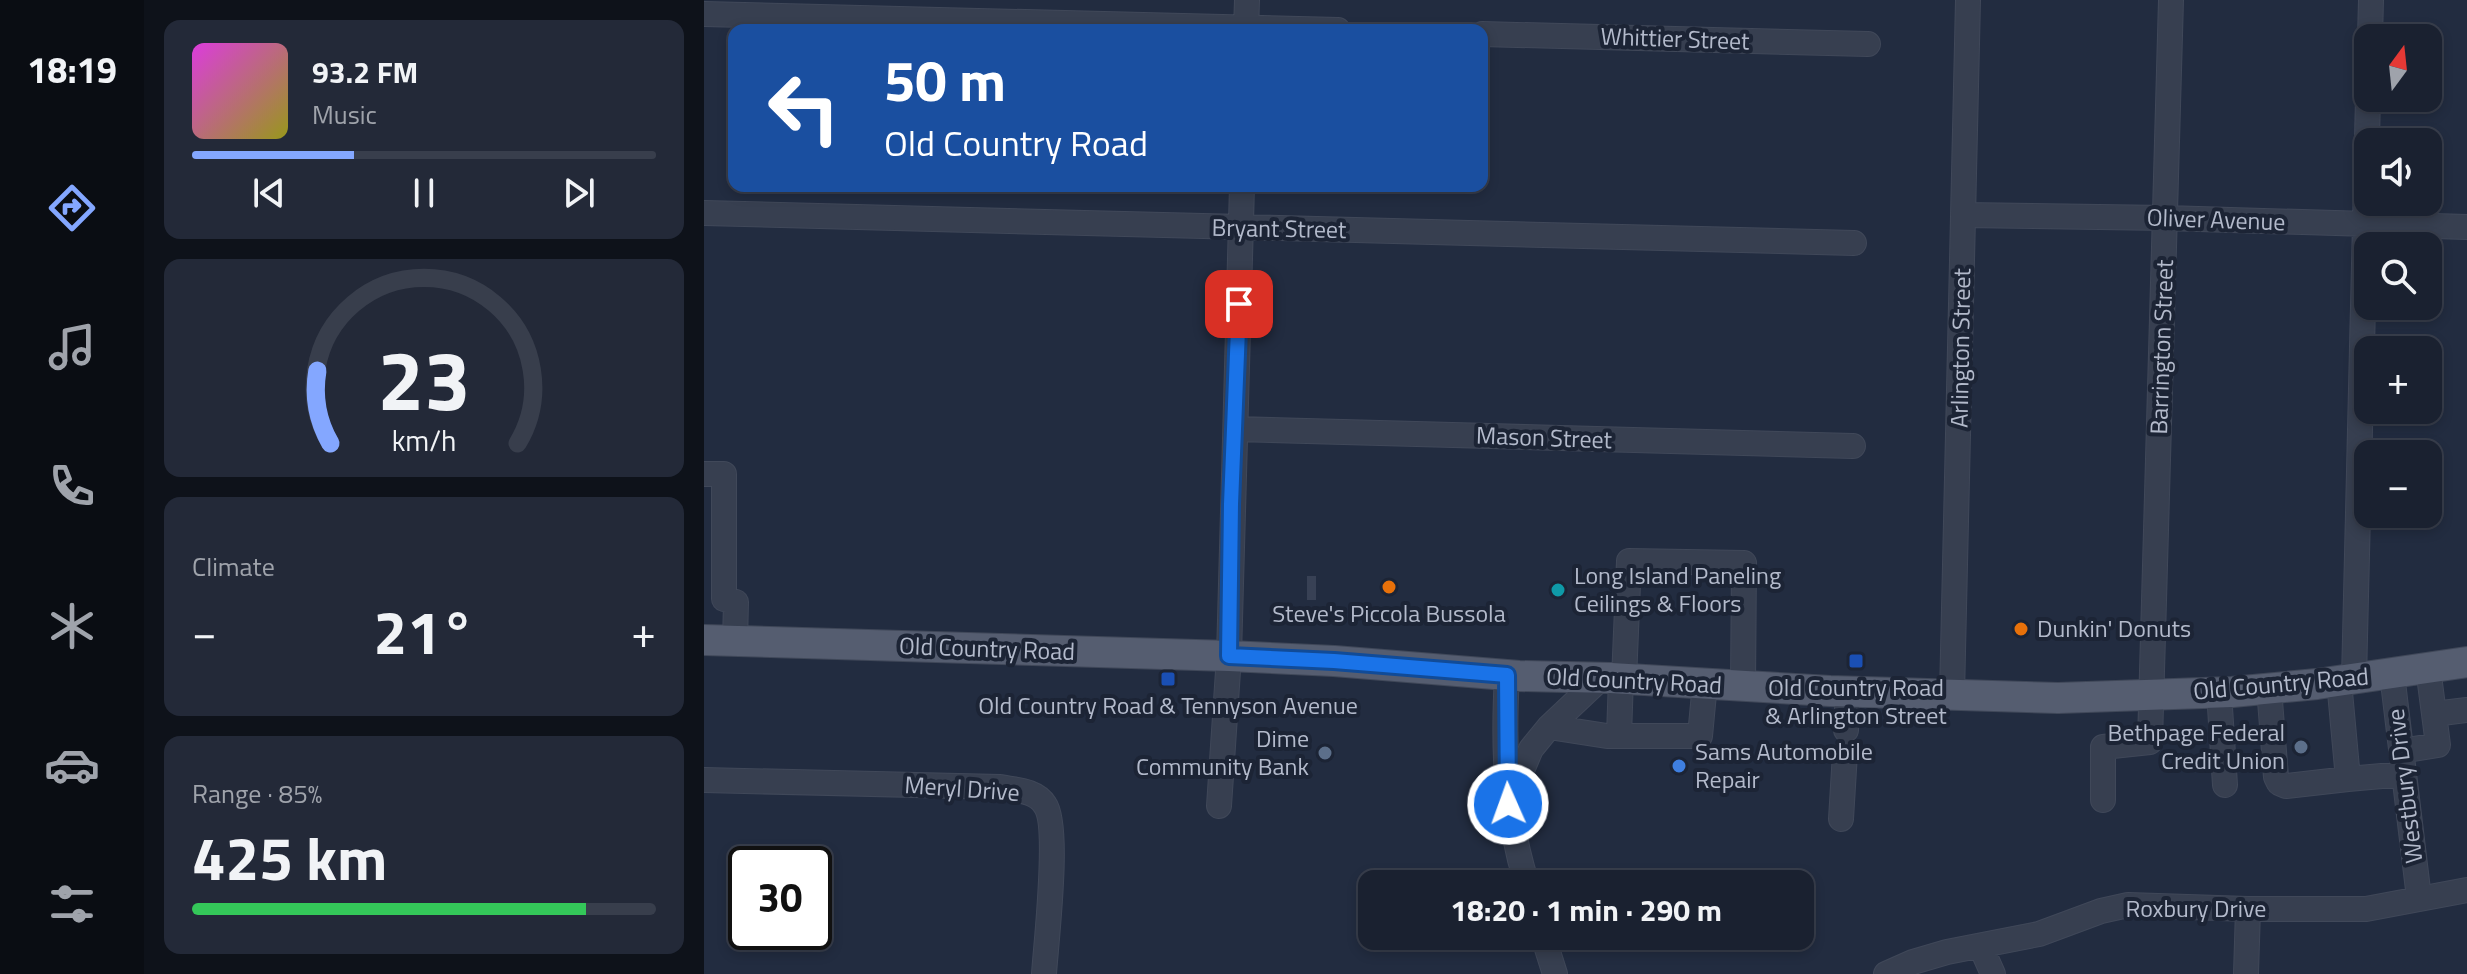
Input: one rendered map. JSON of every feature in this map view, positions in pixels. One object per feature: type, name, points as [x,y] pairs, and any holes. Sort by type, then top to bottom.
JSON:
[{"type":"main road","name":"Old Country Road","points":[[704,640],[1229,656],[1507,675],[1848,692],[2058,698],[2269,688],[2467,662]]},
{"type":"street","points":[[1246,24],[1247,0]]},
{"type":"street","name":"Arlington Street","points":[[1952,695],[1968,0]]},
{"type":"street","name":"Barrington Street","points":[[2103,800],[2103,747],[2150,742],[2171,0]]},
{"type":"street","points":[[2370,24],[2371,0]]},
{"type":"street","points":[[704,14],[1065,24]]},
{"type":"street","name":"Whittier Street","points":[[1488,34],[1868,44]]},
{"type":"street","points":[[2348,779],[2346,680],[2368,112]]},
{"type":"street","points":[[1219,806],[1229,656],[1242,192]]},
{"type":"street","name":"Bryant Street","points":[[704,213],[1854,243]]},
{"type":"street","name":"Oliver Avenue","points":[[1964,215],[2467,227]]},
{"type":"street","name":"Mason Street","points":[[1236,429],[1853,446]]},
{"type":"street","points":[[704,474],[724,474],[714,517],[714,599],[736,602],[735,641]]},
{"type":"street","points":[[1619,736],[1615,678],[1629,561],[1744,563],[1743,686]]},
{"type":"street","points":[[2269,688],[2279,783],[2286,786],[2348,779],[2402,762],[2438,745],[2428,668]]},
{"type":"street","name":"Westbury Drive","points":[[2392,674],[2419,898]]},
{"type":"street","points":[[1507,675],[1508,804],[1523,870]]},
{"type":"street","points":[[1508,804],[1531,749],[1549,727],[1615,678]]},
{"type":"street","points":[[1549,727],[1619,736],[1700,736],[1705,683]]},
{"type":"street","points":[[1841,819],[1848,692]]},
{"type":"street","points":[[2219,692],[2225,785]]},
{"type":"street","points":[[2434,714],[2467,710]]},
{"type":"street","name":"Meryl Drive","points":[[704,780],[1000,787],[1030,793],[1046,805],[1052,830],[1044,974]]},
{"type":"street","name":"Roxbury Drive","points":[[1886,974],[1935,956],[2039,934],[2101,911],[2128,905],[2366,909],[2467,890]]},
{"type":"street","points":[[2246,974],[2248,909]]},
{"type":"street","points":[[1981,947],[1993,974]]},
{"type":"street","points":[[1547,950],[1555,974]]},
{"type":"tunnel","points":[[1307,588],[1316,588]]},
{"type":"place","name":"Steve's Piccola Bussola","points":[[1389,587]]},
{"type":"place","name":"Long Island Paneling Ceilings & Floors","points":[[1558,590]]},
{"type":"place","name":"Dunkin' Donuts","points":[[2021,629]]},
{"type":"place","name":"Old Country Road & Arlington Street","points":[[1856,661]]},
{"type":"place","name":"Old Country Road & Tennyson Avenue","points":[[1168,679]]},
{"type":"place","name":"Bethpage Federal Credit Union","points":[[2301,747]]},
{"type":"place","name":"Dime Community Bank","points":[[1325,753]]},
{"type":"place","name":"Sams Automobile Repair","points":[[1679,766]]},
{"type":"route","points":[[1239,304],[1229,656],[1507,675],[1508,804]]}]
